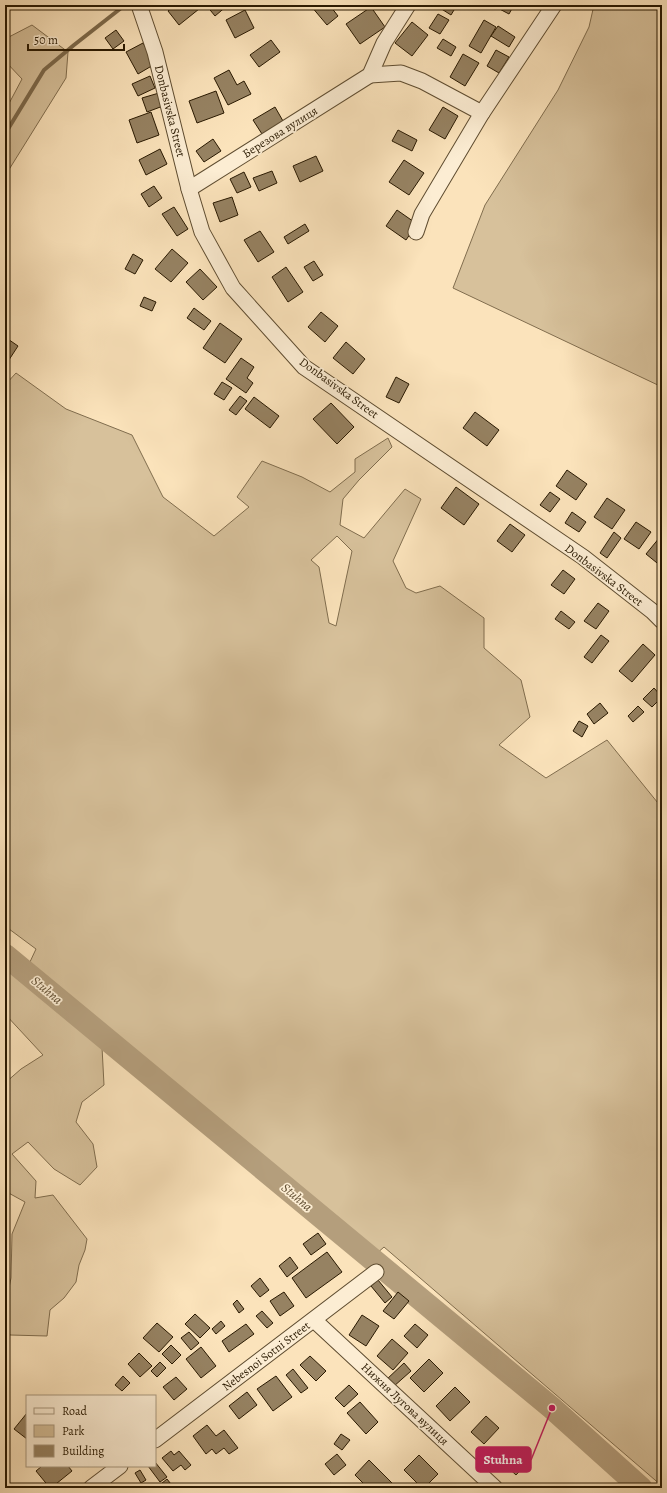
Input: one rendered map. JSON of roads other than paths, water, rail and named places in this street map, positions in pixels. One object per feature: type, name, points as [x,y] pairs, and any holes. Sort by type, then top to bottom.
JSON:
[{"type":"street","name":"Donbasivska Street","points":[[139,5],[155,52],[189,189],[202,232],[233,288],[304,366],[582,556],[652,611],[662,621]]},
{"type":"street","points":[[370,75],[384,43],[408,5]]},
{"type":"street","points":[[416,232],[422,214],[482,113],[554,5]]},
{"type":"street","name":"Березова вулиця","points":[[189,189],[370,75],[401,72],[422,81],[482,113]]},
{"type":"street","name":"Nebesnoi Sotni Street","points":[[156,1439],[376,1272]]},
{"type":"street","name":"Нижня Лугова вулиця","points":[[314,1320],[495,1488]]},
{"type":"street","points":[[91,1488],[119,1467]]},
{"type":"waterway","points":[[5,134],[44,70],[125,5]]},
{"type":"waterway","name":"Stuhna","points":[[5,955],[552,1408],[641,1488]]},
{"type":"place","name":"Stuhna","points":[[552,1408]]}]
